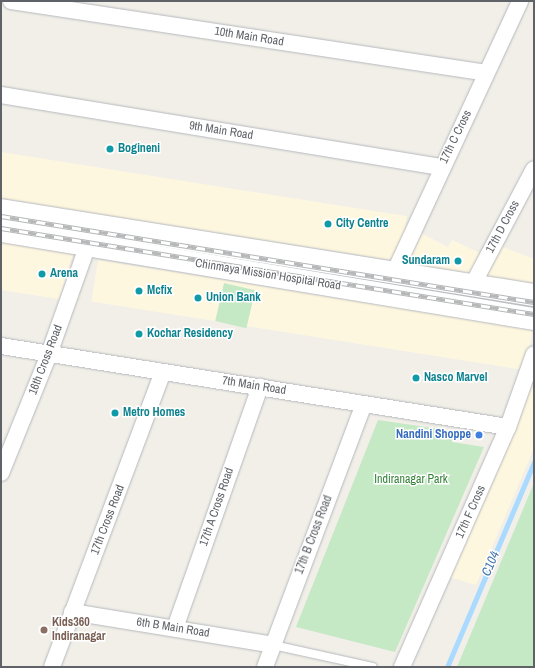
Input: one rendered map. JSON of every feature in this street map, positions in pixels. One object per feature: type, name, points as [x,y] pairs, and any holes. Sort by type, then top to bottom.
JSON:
[{"type":"main road","name":"Chinmaya Mission Hospital Road","points":[[1,210],[534,295]]},
{"type":"main road","name":"Chinmaya Mission Hospital Road","points":[[1,231],[534,319]]},
{"type":"street","name":"10th Main Road","points":[[11,1],[487,73]]},
{"type":"street","name":"17th C Cross","points":[[394,273],[520,1]]},
{"type":"street","name":"9th Main Road","points":[[1,95],[442,167]]},
{"type":"street","name":"17th D Cross","points":[[472,286],[534,169]]},
{"type":"street","name":"16th Cross Road","points":[[1,473],[49,354],[89,245],[93,224]]},
{"type":"street","name":"7th Main Road","points":[[1,346],[508,427]]},
{"type":"street","name":"17th F Cross","points":[[402,667],[508,427],[534,354]]},
{"type":"street","name":"17th Cross Road","points":[[52,667],[163,372]]},
{"type":"street","name":"17th A Cross Road","points":[[175,628],[260,387]]},
{"type":"street","name":"17th B Cross Road","points":[[265,667],[364,404]]},
{"type":"street","name":"6th B Main Road","points":[[72,612],[273,645]]},
{"type":"lane","points":[[273,645],[373,667]]},
{"type":"shaded area","points":[[1,152],[407,216],[400,262],[1,199]]},
{"type":"shaded area","points":[[421,233],[448,247],[452,240],[482,254],[472,274],[407,263]]},
{"type":"shaded area","points":[[1,242],[73,254],[59,299],[1,290]]},
{"type":"shaded area","points":[[500,246],[534,259],[534,286],[483,279]]},
{"type":"shaded area","points":[[98,260],[533,329],[526,370],[91,301]]},
{"type":"shaded area","points":[[534,370],[534,448],[476,585],[446,576]]},
{"type":"green space","points":[[224,283],[255,290],[246,328],[215,321]]},
{"type":"green space","name":"Indiranagar Park","points":[[378,420],[453,431],[452,442],[484,447],[395,652],[296,627]]},
{"type":"green space","points":[[534,483],[534,667],[457,667]]},
{"type":"waterway","name":"C104","points":[[447,667],[534,462]]},
{"type":"railway","points":[[1,216],[534,302]]},
{"type":"railway","points":[[1,228],[534,314]]},
{"type":"place","name":"Bogineni","points":[[110,149]]},
{"type":"place","name":"City Centre","points":[[328,224]]},
{"type":"place","name":"Sundaram","points":[[458,261]]},
{"type":"place","name":"Arena","points":[[42,274]]},
{"type":"place","name":"Mcfix","points":[[139,291]]},
{"type":"place","name":"Union Bank","points":[[198,298]]},
{"type":"place","name":"Kochar Residency","points":[[139,334]]},
{"type":"place","name":"Nasco Marvel","points":[[416,378]]},
{"type":"place","name":"Metro Homes","points":[[115,413]]},
{"type":"place","name":"Nandini Shoppe","points":[[479,435]]},
{"type":"place","name":"Kids360 Indiranagar","points":[[44,630]]}]
